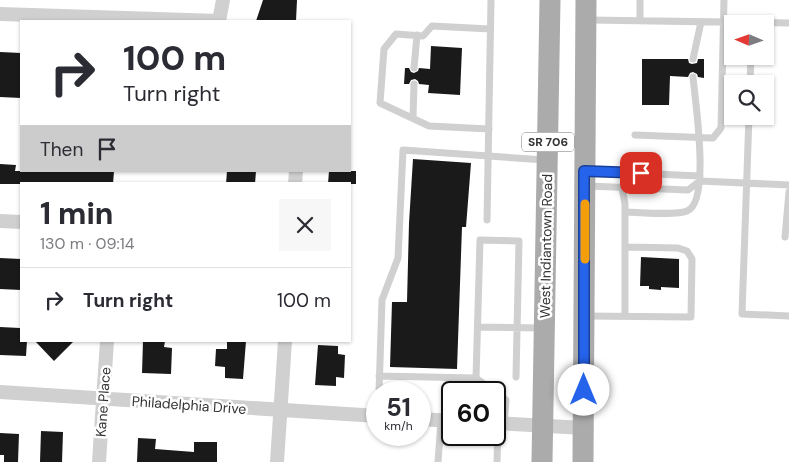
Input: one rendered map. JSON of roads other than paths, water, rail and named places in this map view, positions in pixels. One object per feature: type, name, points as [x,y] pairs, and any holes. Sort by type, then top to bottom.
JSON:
[{"type":"main road","name":"West Indiantown Road","points":[[542,462],[550,0]]},
{"type":"main road","name":"SR 706","points":[[583,462],[586,10]]},
{"type":"street","points":[[219,20],[223,0]]},
{"type":"street","points":[[0,14],[188,20]]},
{"type":"street","points":[[0,221],[20,222]]},
{"type":"street","name":"Kane Place","points":[[99,462],[107,342]]},
{"type":"street","points":[[277,462],[285,342]]},
{"type":"street","name":"Philadelphia Drive","points":[[0,392],[366,415]]},
{"type":"street","points":[[506,424],[584,428]]},
{"type":"lane","points":[[487,220],[490,0]]},
{"type":"lane","points":[[640,0],[640,21]]},
{"type":"lane","points":[[724,0],[724,15]]},
{"type":"lane","points":[[586,10],[640,21],[724,22],[722,128],[713,138],[634,135]]},
{"type":"lane","points":[[693,59],[701,22]]},
{"type":"lane","points":[[774,23],[789,23]]},
{"type":"lane","points":[[488,128],[429,126],[380,104],[384,49],[396,34],[423,36],[432,26],[490,29]]},
{"type":"lane","points":[[414,68],[417,36]]},
{"type":"lane","points":[[625,212],[674,213],[688,211],[695,204],[700,179],[699,138],[693,77]]},
{"type":"lane","points":[[413,118],[414,84]]},
{"type":"lane","points":[[749,125],[742,314],[789,316]]},
{"type":"lane","points":[[379,381],[382,300],[398,258],[403,150],[548,160]]},
{"type":"lane","points":[[585,178],[700,179],[747,184],[789,185]]},
{"type":"lane","points":[[585,178],[622,188],[688,190],[700,179]]},
{"type":"lane","points":[[622,188],[626,247],[625,316]]},
{"type":"lane","points":[[785,237],[789,192]]},
{"type":"lane","points":[[476,378],[480,240],[519,241],[516,377]]},
{"type":"lane","points":[[584,316],[691,317],[692,259],[687,251],[678,248],[626,247]]},
{"type":"lane","points":[[478,327],[544,328]]},
{"type":"lane","points":[[379,376],[476,378],[480,381]]},
{"type":"lane","points":[[438,462],[441,446]]},
{"type":"lane","points":[[497,462],[498,446]]}]
